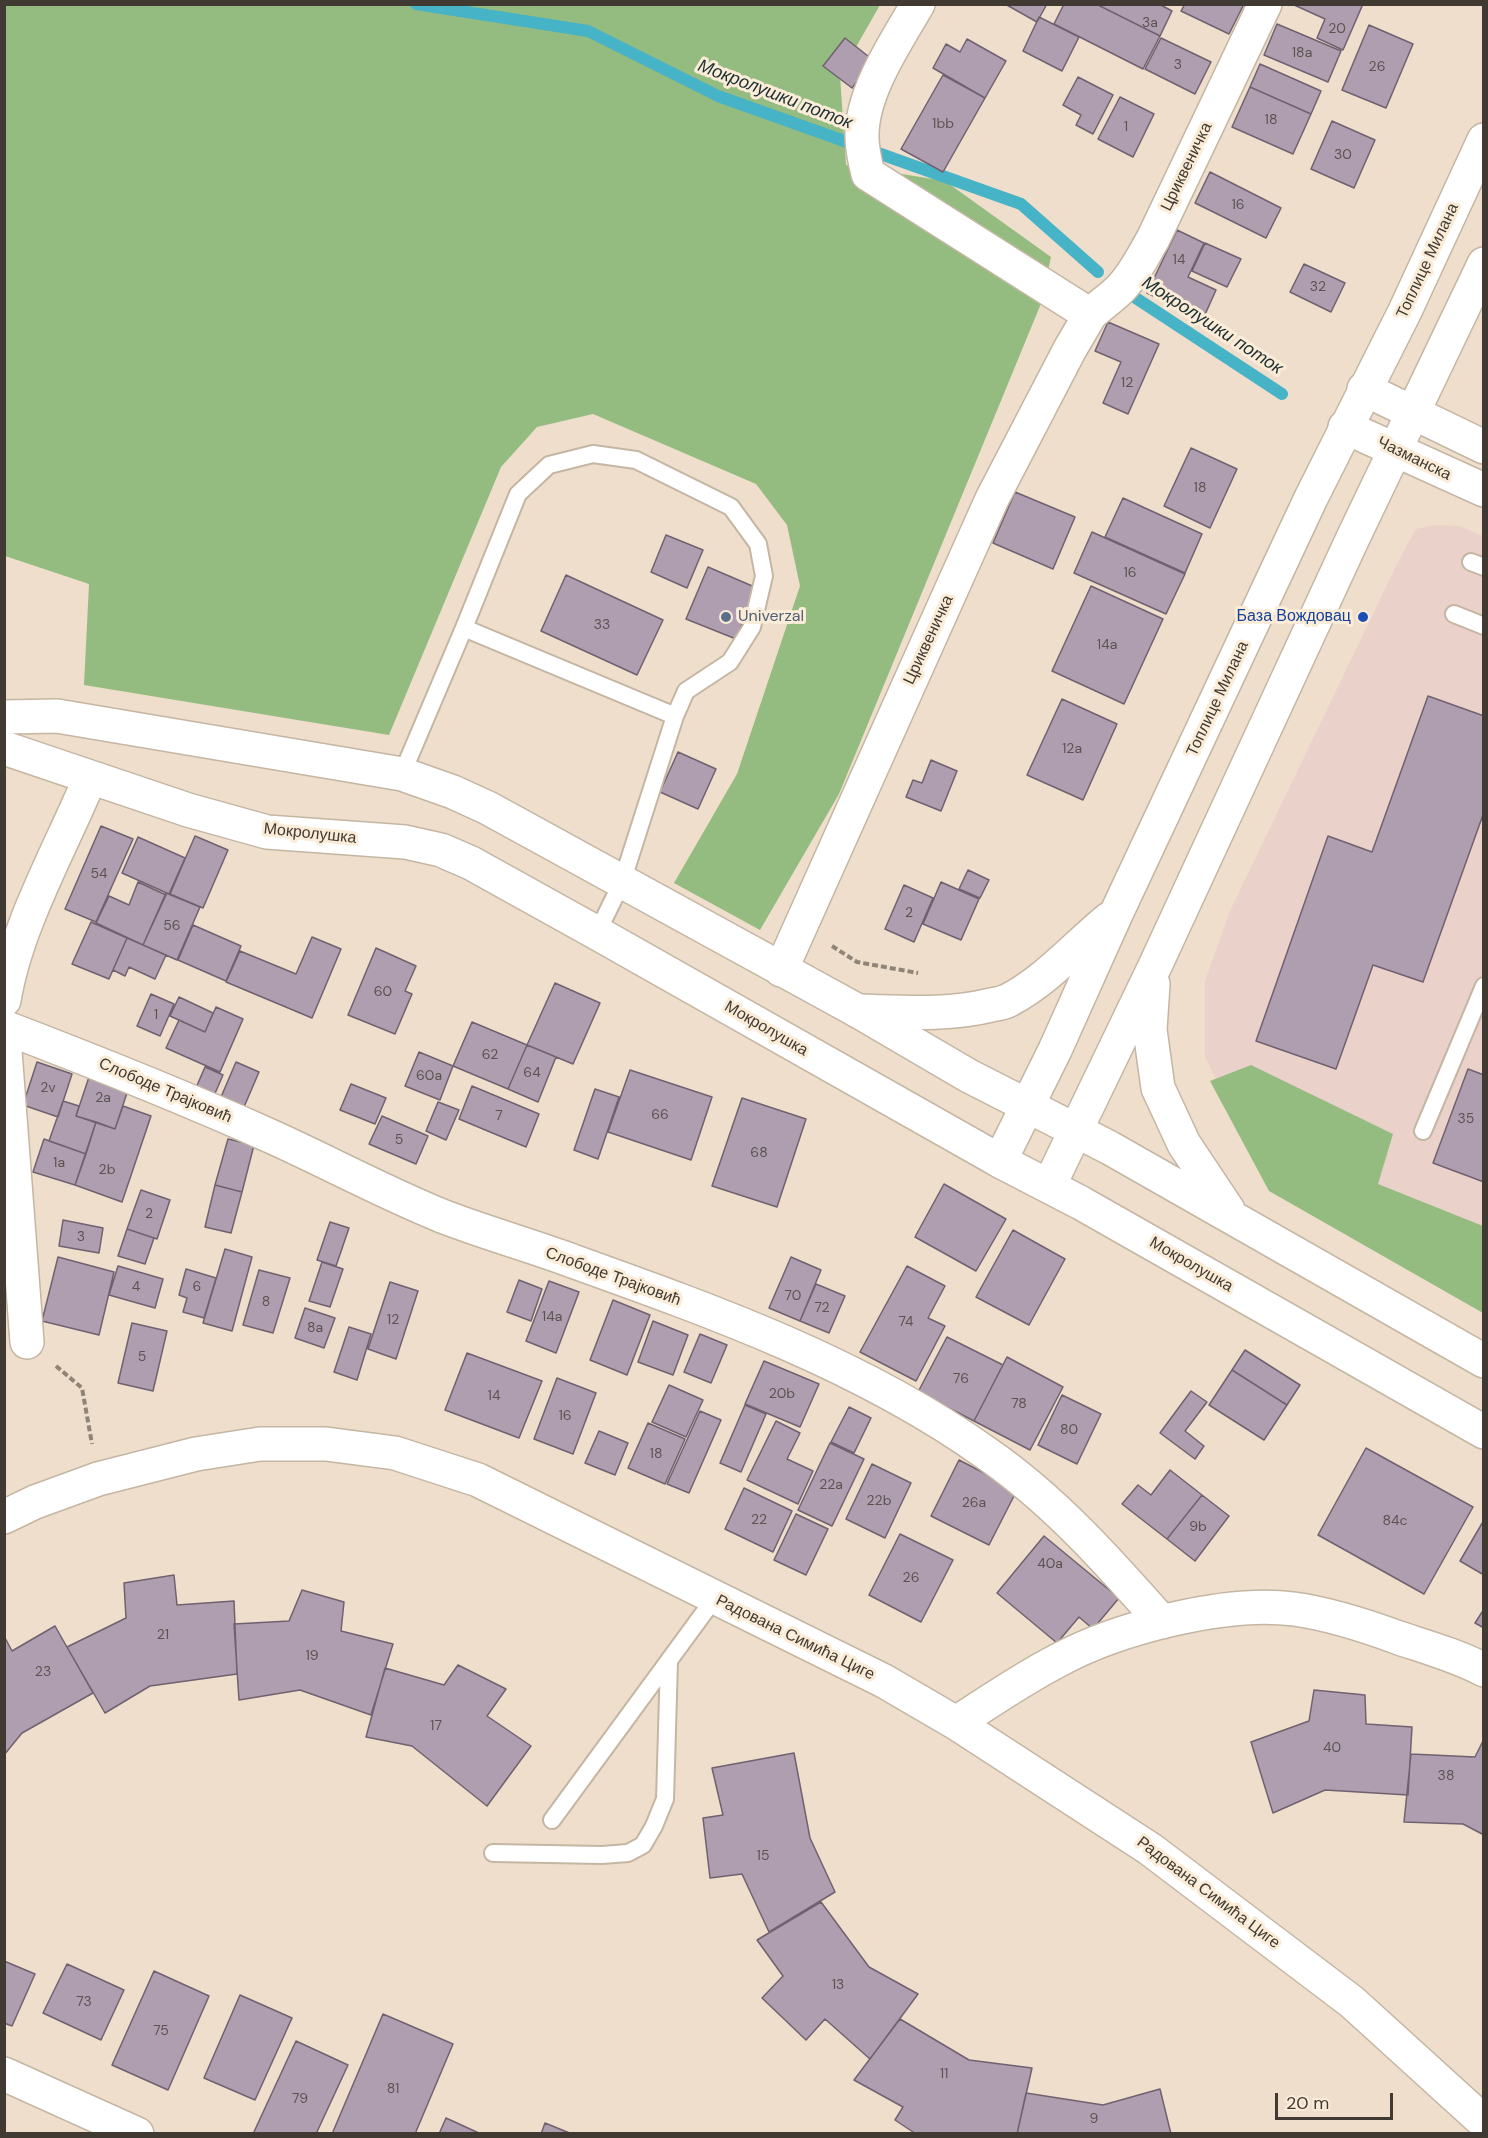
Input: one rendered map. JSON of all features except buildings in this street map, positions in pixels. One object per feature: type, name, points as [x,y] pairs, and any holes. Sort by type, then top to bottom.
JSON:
[{"type":"street","points":[[918,4],[886,60],[870,95],[861,134],[868,174],[1090,315]]},
{"type":"street","name":"Цриквеничка","points":[[781,970],[992,499],[1090,315],[1101,303],[1121,288],[1135,270],[1153,239],[1265,4]]},
{"type":"street","name":"Топлице Милана","points":[[1000,1161],[1055,1050],[1116,914],[1345,427],[1405,311],[1484,140]]},
{"type":"street","points":[[1049,1185],[1155,966],[1352,540],[1484,264]]},
{"type":"street","points":[[1364,390],[1484,447]]},
{"type":"street","name":"Чазманска","points":[[1345,427],[1484,490]]},
{"type":"street","points":[[4,717],[57,716],[402,774],[453,792],[488,808],[858,1011],[969,1076],[1076,1130],[1232,1216],[1484,1361]]},
{"type":"street","name":"Мокролушка","points":[[4,748],[188,810],[267,832],[405,842],[441,850],[471,863],[1000,1161],[1049,1185],[1484,1432]]},
{"type":"street","points":[[4,1000],[21,936],[90,778]]},
{"type":"street","points":[[858,1011],[967,1011],[1007,1001],[1056,968],[1082,941],[1116,914]]},
{"type":"street","points":[[1155,966],[1150,1030],[1158,1088],[1184,1144],[1232,1216]]},
{"type":"street","name":"Слободе Трајковић","points":[[4,1027],[152,1084],[270,1135],[441,1215],[566,1258],[752,1328],[856,1374],[918,1409],[987,1453],[1041,1496],[1089,1540],[1162,1622]]},
{"type":"street","points":[[4,1038],[27,1342]]},
{"type":"street","name":"Радована Симића Циге","points":[[4,1517],[35,1502],[98,1479],[196,1454],[260,1444],[326,1444],[395,1453],[478,1480],[714,1599],[884,1681],[956,1723],[1159,1856],[1352,2002],[1484,2122]]},
{"type":"street","points":[[956,1723],[1058,1660],[1105,1640],[1162,1622],[1239,1607],[1291,1608],[1328,1614],[1484,1670]]},
{"type":"street","points":[[4,2074],[136,2133]]},
{"type":"lane","points":[[402,774],[518,494],[549,465],[593,454],[636,460],[731,507],[758,544],[764,576],[752,627],[730,662],[686,691],[675,716],[622,882],[597,933]]},
{"type":"lane","points":[[1454,614],[1484,626]]},
{"type":"lane","points":[[464,628],[675,716]]},
{"type":"lane","points":[[1423,1131],[1484,986]]},
{"type":"lane","points":[[552,1820],[714,1599]]},
{"type":"lane","points":[[492,1853],[610,1854],[628,1853],[643,1845],[654,1826],[664,1799],[669,1661]]},
{"type":"path","points":[[801,927],[857,962],[927,974]]},
{"type":"path","points":[[27,1342],[82,1388],[98,1479]]},
{"type":"shaded area","points":[[1435,525],[1459,526],[1483,536],[1483,1265],[1266,1177],[1205,1057],[1205,981],[1230,911],[1399,560],[1416,529]]},
{"type":"green space","points":[[5,5],[880,5],[840,75],[846,165],[945,181],[1051,257],[1040,306],[839,794],[760,930],[674,883],[737,774],[800,586],[787,525],[756,484],[593,414],[537,427],[501,467],[389,735],[84,685],[89,584],[5,556]]},
{"type":"green space","points":[[1251,1065],[1393,1134],[1378,1184],[1483,1226],[1483,1313],[1269,1191],[1210,1081]]},
{"type":"waterway","name":"Мокролушки поток","points":[[416,4],[588,31],[718,96],[1021,204],[1098,272]]},
{"type":"waterway","name":"Мокролушки поток","points":[[1122,289],[1282,394]]},
{"type":"place","name":"Univerzal","points":[[726,617]]},
{"type":"place","name":"База Вождовац","points":[[1363,617]]}]
